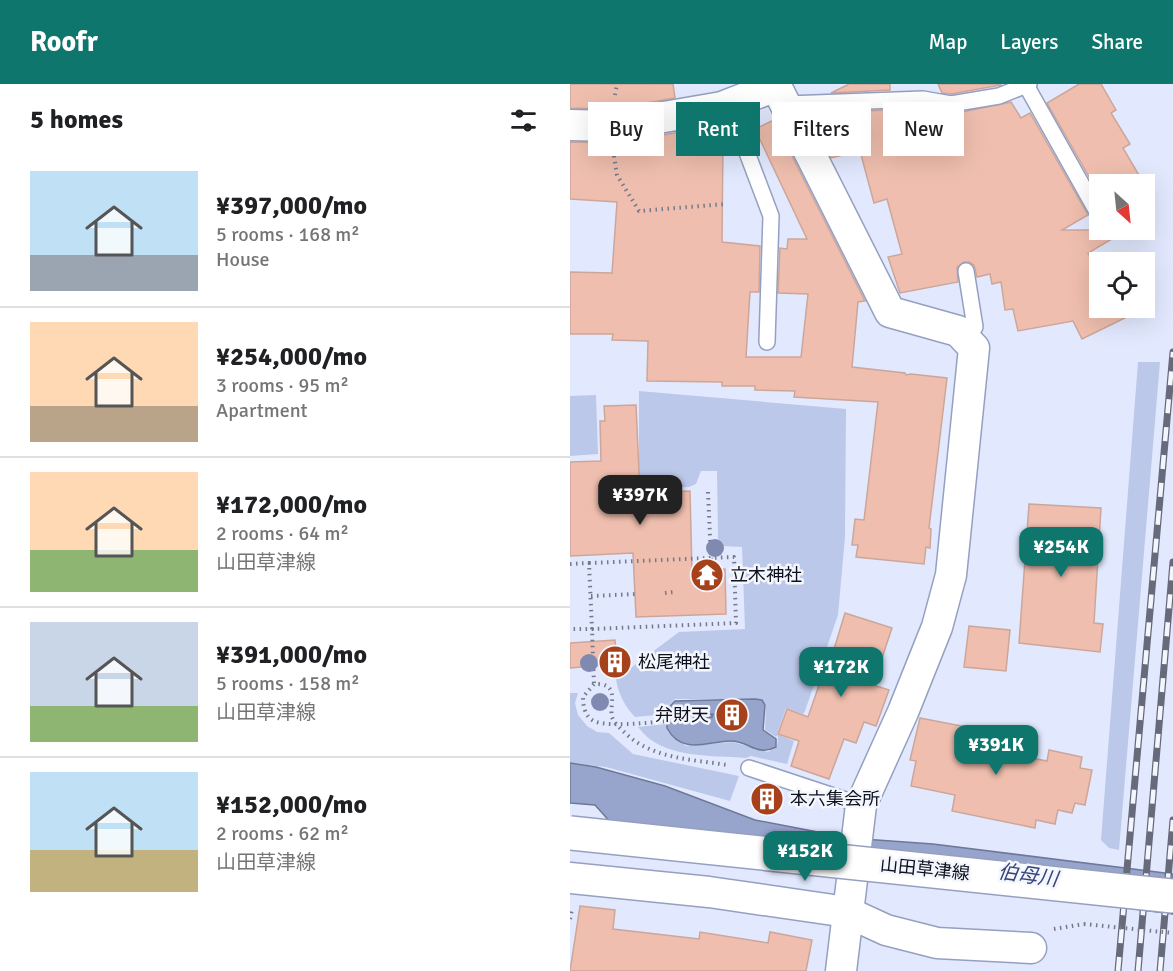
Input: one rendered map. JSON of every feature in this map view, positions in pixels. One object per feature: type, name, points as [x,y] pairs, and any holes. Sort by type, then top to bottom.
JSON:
[{"type":"main road","name":"山田草津線","points":[[570,833],[1173,896]]},
{"type":"street","points":[[740,102],[780,91],[890,312],[958,331],[974,348],[951,575],[937,627],[903,712],[861,805],[841,971]]},
{"type":"street","points":[[570,125],[588,125]]},
{"type":"street","points":[[570,878],[710,892],[847,912],[886,930],[936,943],[1031,948]]},
{"type":"lane","points":[[780,91],[923,99],[951,104],[999,96],[1027,84],[1089,198]]},
{"type":"lane","points":[[748,156],[771,216],[767,342]]},
{"type":"lane","points":[[966,271],[975,327],[966,339]]},
{"type":"lane","points":[[749,768],[861,805]]},
{"type":"path","points":[[614,102],[616,84]]},
{"type":"path","points":[[615,156],[617,175],[639,211],[726,204]]},
{"type":"path","points":[[708,492],[711,559]]},
{"type":"path","points":[[570,564],[734,558],[736,623],[570,629]]},
{"type":"path","points":[[589,564],[594,684],[584,697],[585,712],[594,721],[616,723],[724,715]]},
{"type":"path","points":[[665,593],[674,592]]},
{"type":"path","points":[[591,596],[636,594]]},
{"type":"path","points":[[594,684],[602,684],[610,690],[614,701],[612,718],[638,743],[661,755],[749,768]]},
{"type":"path","points":[[1084,924],[1173,933]]},
{"type":"shaded area","points":[[1138,362],[1160,362],[1119,850],[1109,848],[1101,840]]},
{"type":"shaded area","points":[[639,391],[846,409],[845,537],[838,615],[805,711],[803,714],[786,708],[777,734],[794,741],[787,764],[751,756],[746,758],[702,755],[673,750],[660,745],[638,727],[666,724],[669,732],[686,746],[733,742],[768,752],[777,747],[778,735],[776,737],[765,730],[766,705],[762,699],[675,699],[666,708],[667,714],[635,717],[620,695],[616,679],[679,632],[745,629],[742,547],[721,546],[718,538],[717,471],[701,471],[696,484],[689,487],[630,489],[629,453],[639,452]]},
{"type":"shaded area","points":[[596,395],[598,454],[570,456],[570,396]]},
{"type":"shaded area","points":[[570,693],[578,693],[575,703],[578,715],[587,726],[597,732],[609,733],[633,754],[739,776],[730,801],[606,767],[570,763]]},
{"type":"water","points":[[762,700],[765,705],[763,730],[776,739],[776,747],[763,750],[731,741],[696,745],[680,742],[673,737],[667,728],[667,723],[712,717],[713,714],[674,717],[668,714],[668,708],[675,701]],"holes":[[[742,708],[742,720],[718,720],[719,711]]]},
{"type":"water","name":"伯母川","points":[[570,763],[596,767],[665,786],[755,820],[849,838],[933,844],[1173,874],[1173,914],[630,844],[595,805],[570,803]]},
{"type":"building","points":[[570,84],[673,84],[675,98],[652,102],[588,102],[588,108],[570,108]]},
{"type":"building","points":[[849,84],[890,84],[890,90],[831,93]]},
{"type":"building","points":[[938,84],[1001,85],[951,94],[942,93]]},
{"type":"building","points":[[1079,84],[1101,84],[1116,110],[1111,113],[1130,144],[1123,148],[1138,174],[1089,174],[1089,177],[1047,103]]},
{"type":"building","points":[[1011,102],[1021,118],[1030,113],[1088,215],[1062,230],[1089,230],[1089,240],[1110,240],[1088,253],[1089,318],[1125,318],[1082,339],[1073,321],[1018,331],[1013,309],[1005,310],[1001,282],[992,284],[990,274],[977,277],[974,265],[969,262],[964,262],[957,267],[958,282],[900,293],[888,257],[902,254],[887,199],[874,203],[861,156],[871,156],[871,111],[883,110],[883,156],[964,156],[964,112]]},
{"type":"building","points":[[772,121],[772,156],[792,156],[865,301],[858,302],[852,367],[947,378],[929,528],[931,529],[930,548],[926,547],[924,564],[856,557],[858,545],[852,545],[855,519],[864,520],[878,402],[794,397],[795,391],[755,390],[755,386],[722,386],[722,382],[647,381],[648,341],[612,340],[613,334],[570,334],[570,272],[612,273],[617,202],[570,199],[570,142],[588,142],[588,156],[664,156],[664,135],[676,133],[676,156],[723,156],[722,242],[760,246],[759,292],[750,292],[746,357],[801,357],[808,294],[778,293],[780,248],[787,249],[788,239],[807,239],[760,140],[760,127]]},
{"type":"building","points":[[636,405],[640,493],[690,491],[692,571],[725,569],[726,614],[636,617],[633,553],[570,556],[570,462],[601,461],[600,421],[605,421],[604,406]]},
{"type":"building","points":[[1029,504],[1101,508],[1094,623],[1103,624],[1100,652],[1019,643]]},
{"type":"building","points":[[845,613],[892,628],[873,685],[889,690],[876,726],[864,722],[856,743],[844,739],[829,779],[791,766],[799,741],[778,734],[787,709],[808,717],[825,668],[828,669]]},
{"type":"building","points":[[969,626],[1010,630],[1006,671],[964,667]]},
{"type":"building","points":[[615,640],[617,664],[570,668],[570,643]]},
{"type":"building","points":[[920,718],[993,732],[989,750],[1047,761],[1049,750],[1082,757],[1080,768],[1092,770],[1085,805],[1075,803],[1072,813],[1058,810],[1055,824],[1036,820],[1035,828],[952,811],[955,795],[911,786],[916,761],[910,760]]},
{"type":"building","points":[[580,906],[615,910],[613,929],[699,939],[700,932],[768,943],[770,932],[812,940],[806,971],[570,971]]},
{"type":"railway","points":[[1118,971],[1173,352]]},
{"type":"railway","points":[[1138,971],[1173,562]]},
{"type":"railway","points":[[1160,971],[1173,820]]},
{"type":"place","name":"立木神社","points":[[707,575]]},
{"type":"place","name":"松尾神社","points":[[615,662]]},
{"type":"place","name":"弁財天","points":[[732,715]]},
{"type":"place","name":"本六集会所","points":[[767,799]]}]
